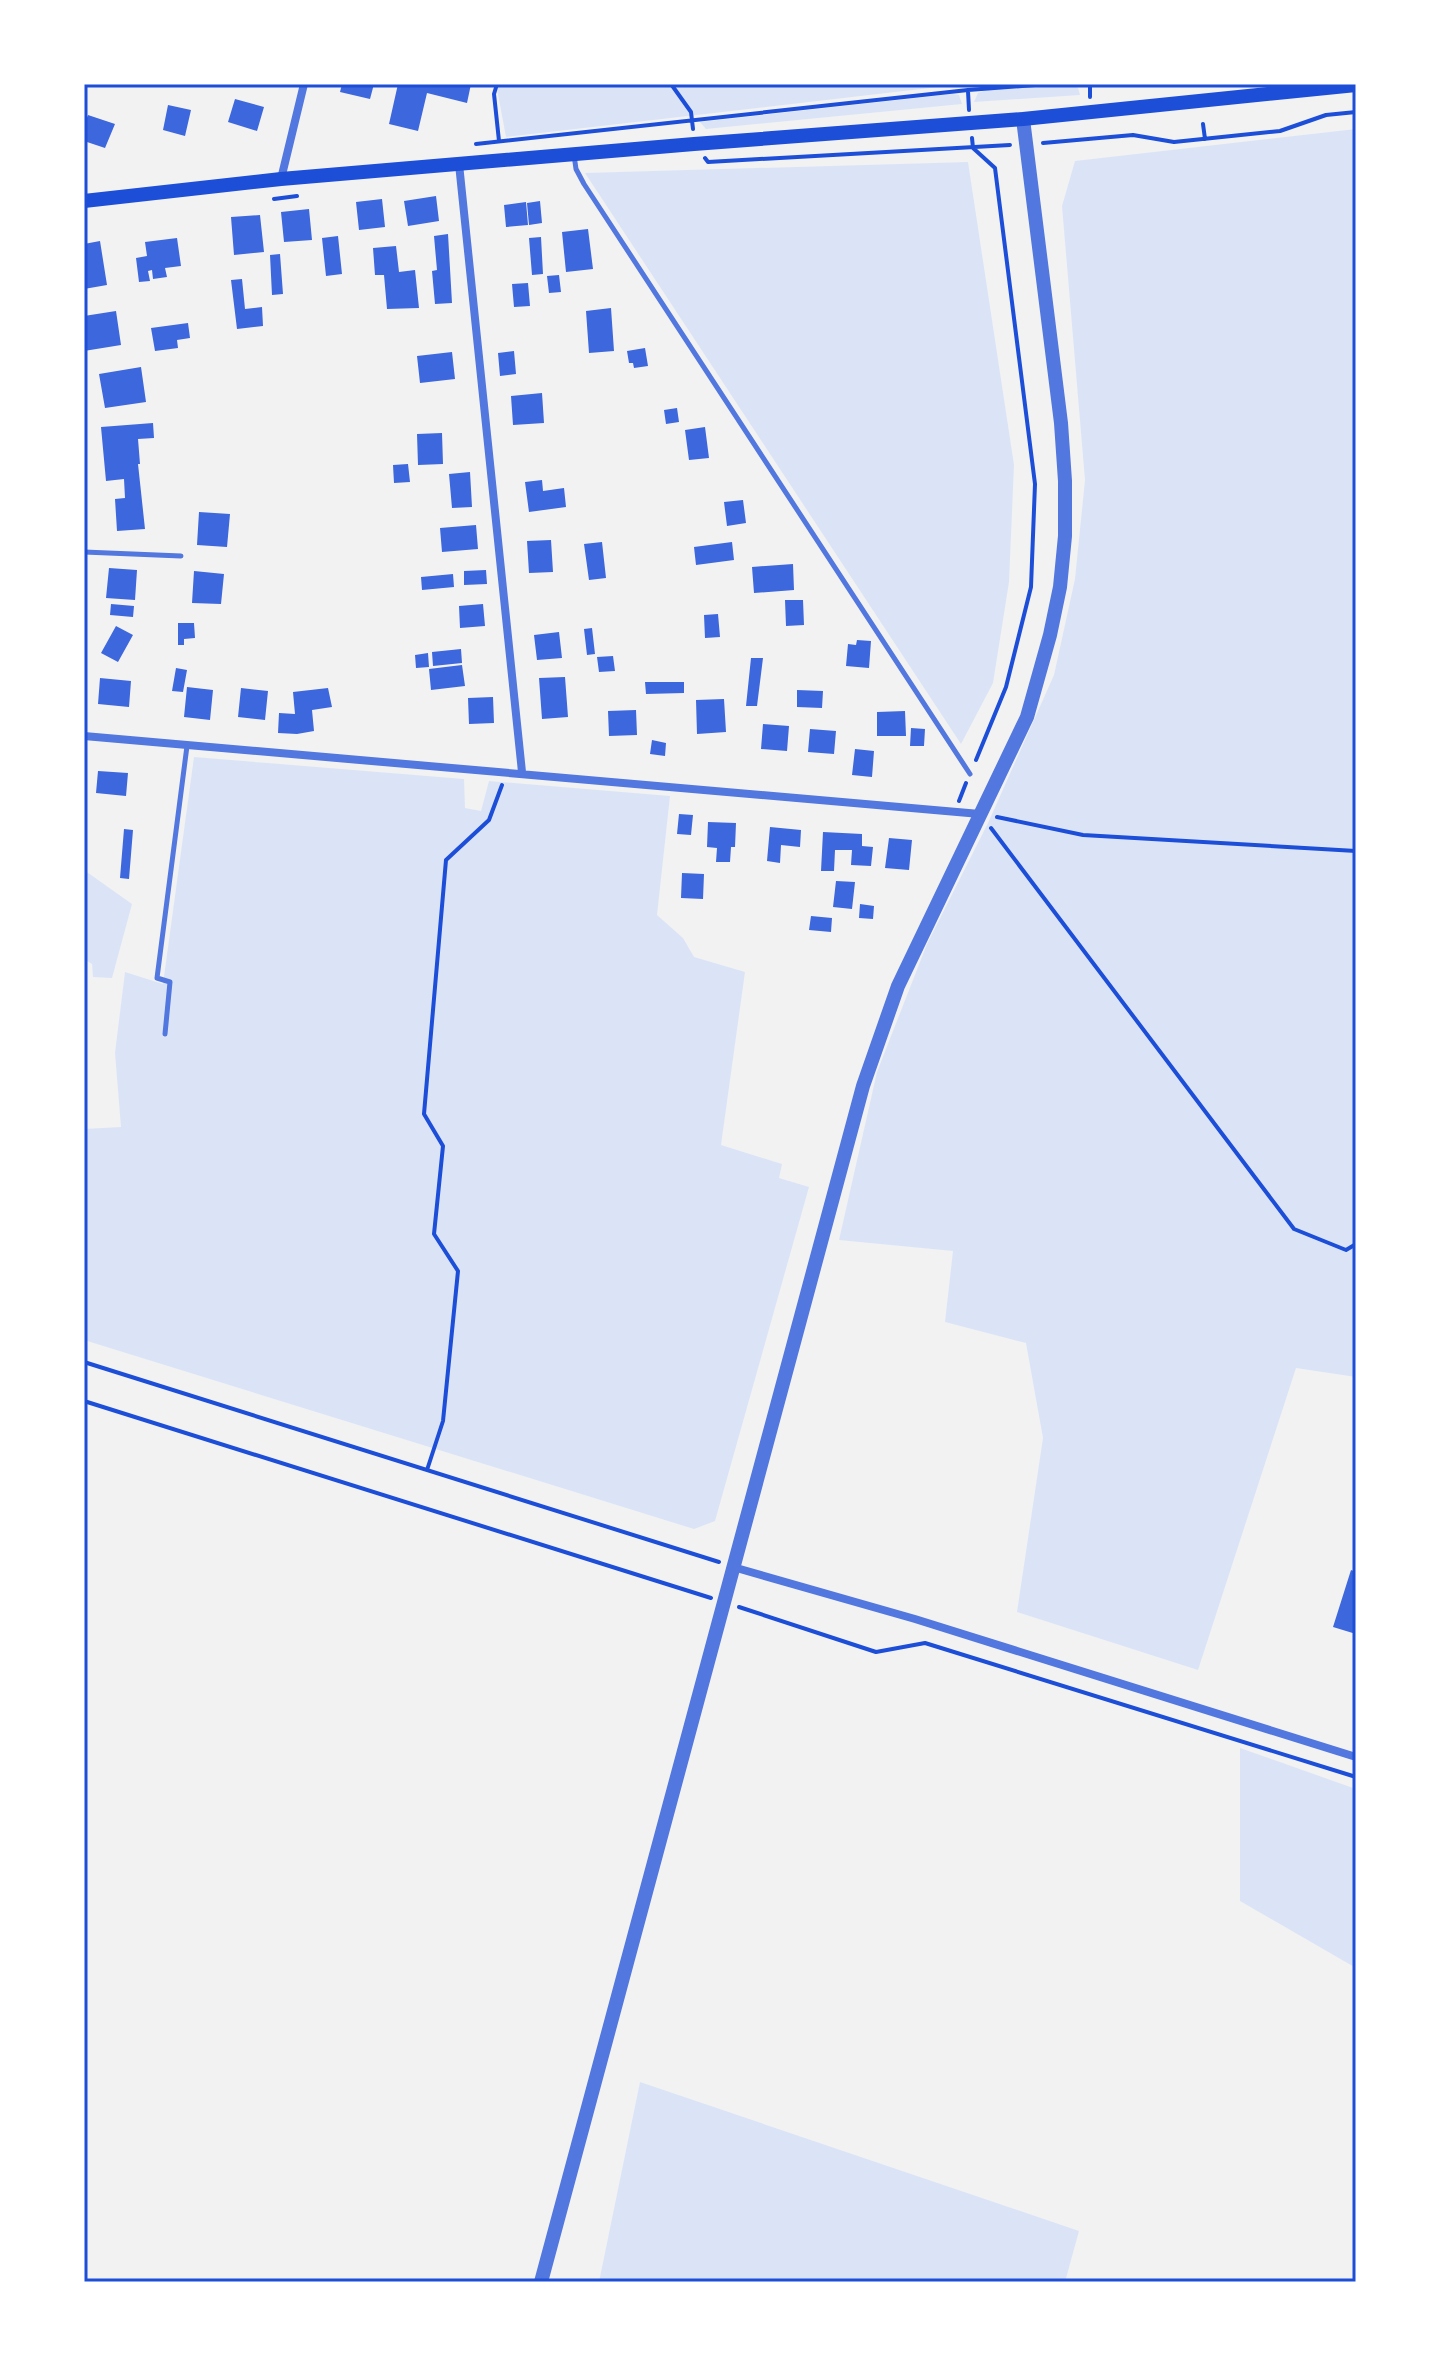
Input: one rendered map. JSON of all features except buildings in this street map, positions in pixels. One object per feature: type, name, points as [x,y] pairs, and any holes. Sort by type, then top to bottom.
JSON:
[{"type":"main road","points":[[84,201],[281,179],[1023,119],[1356,85]]},
{"type":"street","points":[[281,179],[304,84]]},
{"type":"street","points":[[541,2282],[863,1086],[898,986],[1027,717],[1050,635],[1060,587],[1065,536],[1065,481],[1061,423],[1023,119]]},
{"type":"street","points":[[459,164],[522,772]]},
{"type":"street","points":[[84,736],[980,814]]},
{"type":"street","points":[[733,1567],[915,1619],[1356,1757]]},
{"type":"lane","points":[[574,154],[576,169],[584,184],[970,774]]},
{"type":"lane","points":[[84,552],[181,556]]},
{"type":"lane","points":[[165,1034],[170,982],[157,978],[187,745]]},
{"type":"path","points":[[497,84],[494,94],[503,160]]},
{"type":"path","points":[[671,84],[684,99],[692,120],[1048,84]]},
{"type":"path","points":[[968,90],[977,84]]},
{"type":"path","points":[[1092,139],[1133,135],[1174,142],[1205,139],[1280,131],[1326,115],[1356,112]]},
{"type":"path","points":[[1203,124],[1205,139]]},
{"type":"path","points":[[694,144],[708,162],[973,148],[995,168],[1035,484],[1031,587],[1006,687],[956,811]]},
{"type":"path","points":[[427,1470],[443,1421],[458,1271],[434,1234],[443,1146],[424,1114],[446,860],[489,820],[507,771]]},
{"type":"path","points":[[980,814],[1083,835],[1356,851]]},
{"type":"path","points":[[980,814],[1294,1229],[1346,1250],[1356,1244]]},
{"type":"path","points":[[84,1362],[733,1567]]},
{"type":"shaded area","points":[[499,84],[964,84],[506,137],[497,89]]},
{"type":"shaded area","points":[[1072,84],[1078,88],[1080,95],[974,102],[978,93],[986,90]]},
{"type":"shaded area","points":[[959,95],[962,104],[706,129],[700,122]]},
{"type":"shaded area","points":[[1356,129],[1356,1377],[1296,1368],[1198,1670],[1017,1612],[1043,1438],[1026,1343],[945,1322],[953,1251],[839,1240],[877,1072],[927,944],[988,823],[1054,675],[1075,579],[1085,480],[1062,206],[1075,161]]},
{"type":"shaded area","points":[[968,162],[1014,465],[1009,582],[993,683],[961,744],[585,173]]},
{"type":"shaded area","points":[[194,757],[464,779],[465,808],[481,811],[489,781],[670,796],[657,915],[683,938],[694,957],[745,972],[721,1145],[782,1164],[779,1178],[809,1187],[715,1521],[694,1529],[84,1340],[84,1129],[121,1127],[115,1053],[125,972],[163,984]]},
{"type":"shaded area","points":[[84,870],[132,904],[112,978],[93,977],[92,964],[84,959]]},
{"type":"shaded area","points":[[1240,1748],[1356,1789],[1356,1968],[1240,1901]]},
{"type":"shaded area","points":[[640,2082],[1079,2231],[1065,2282],[599,2282]]}]
